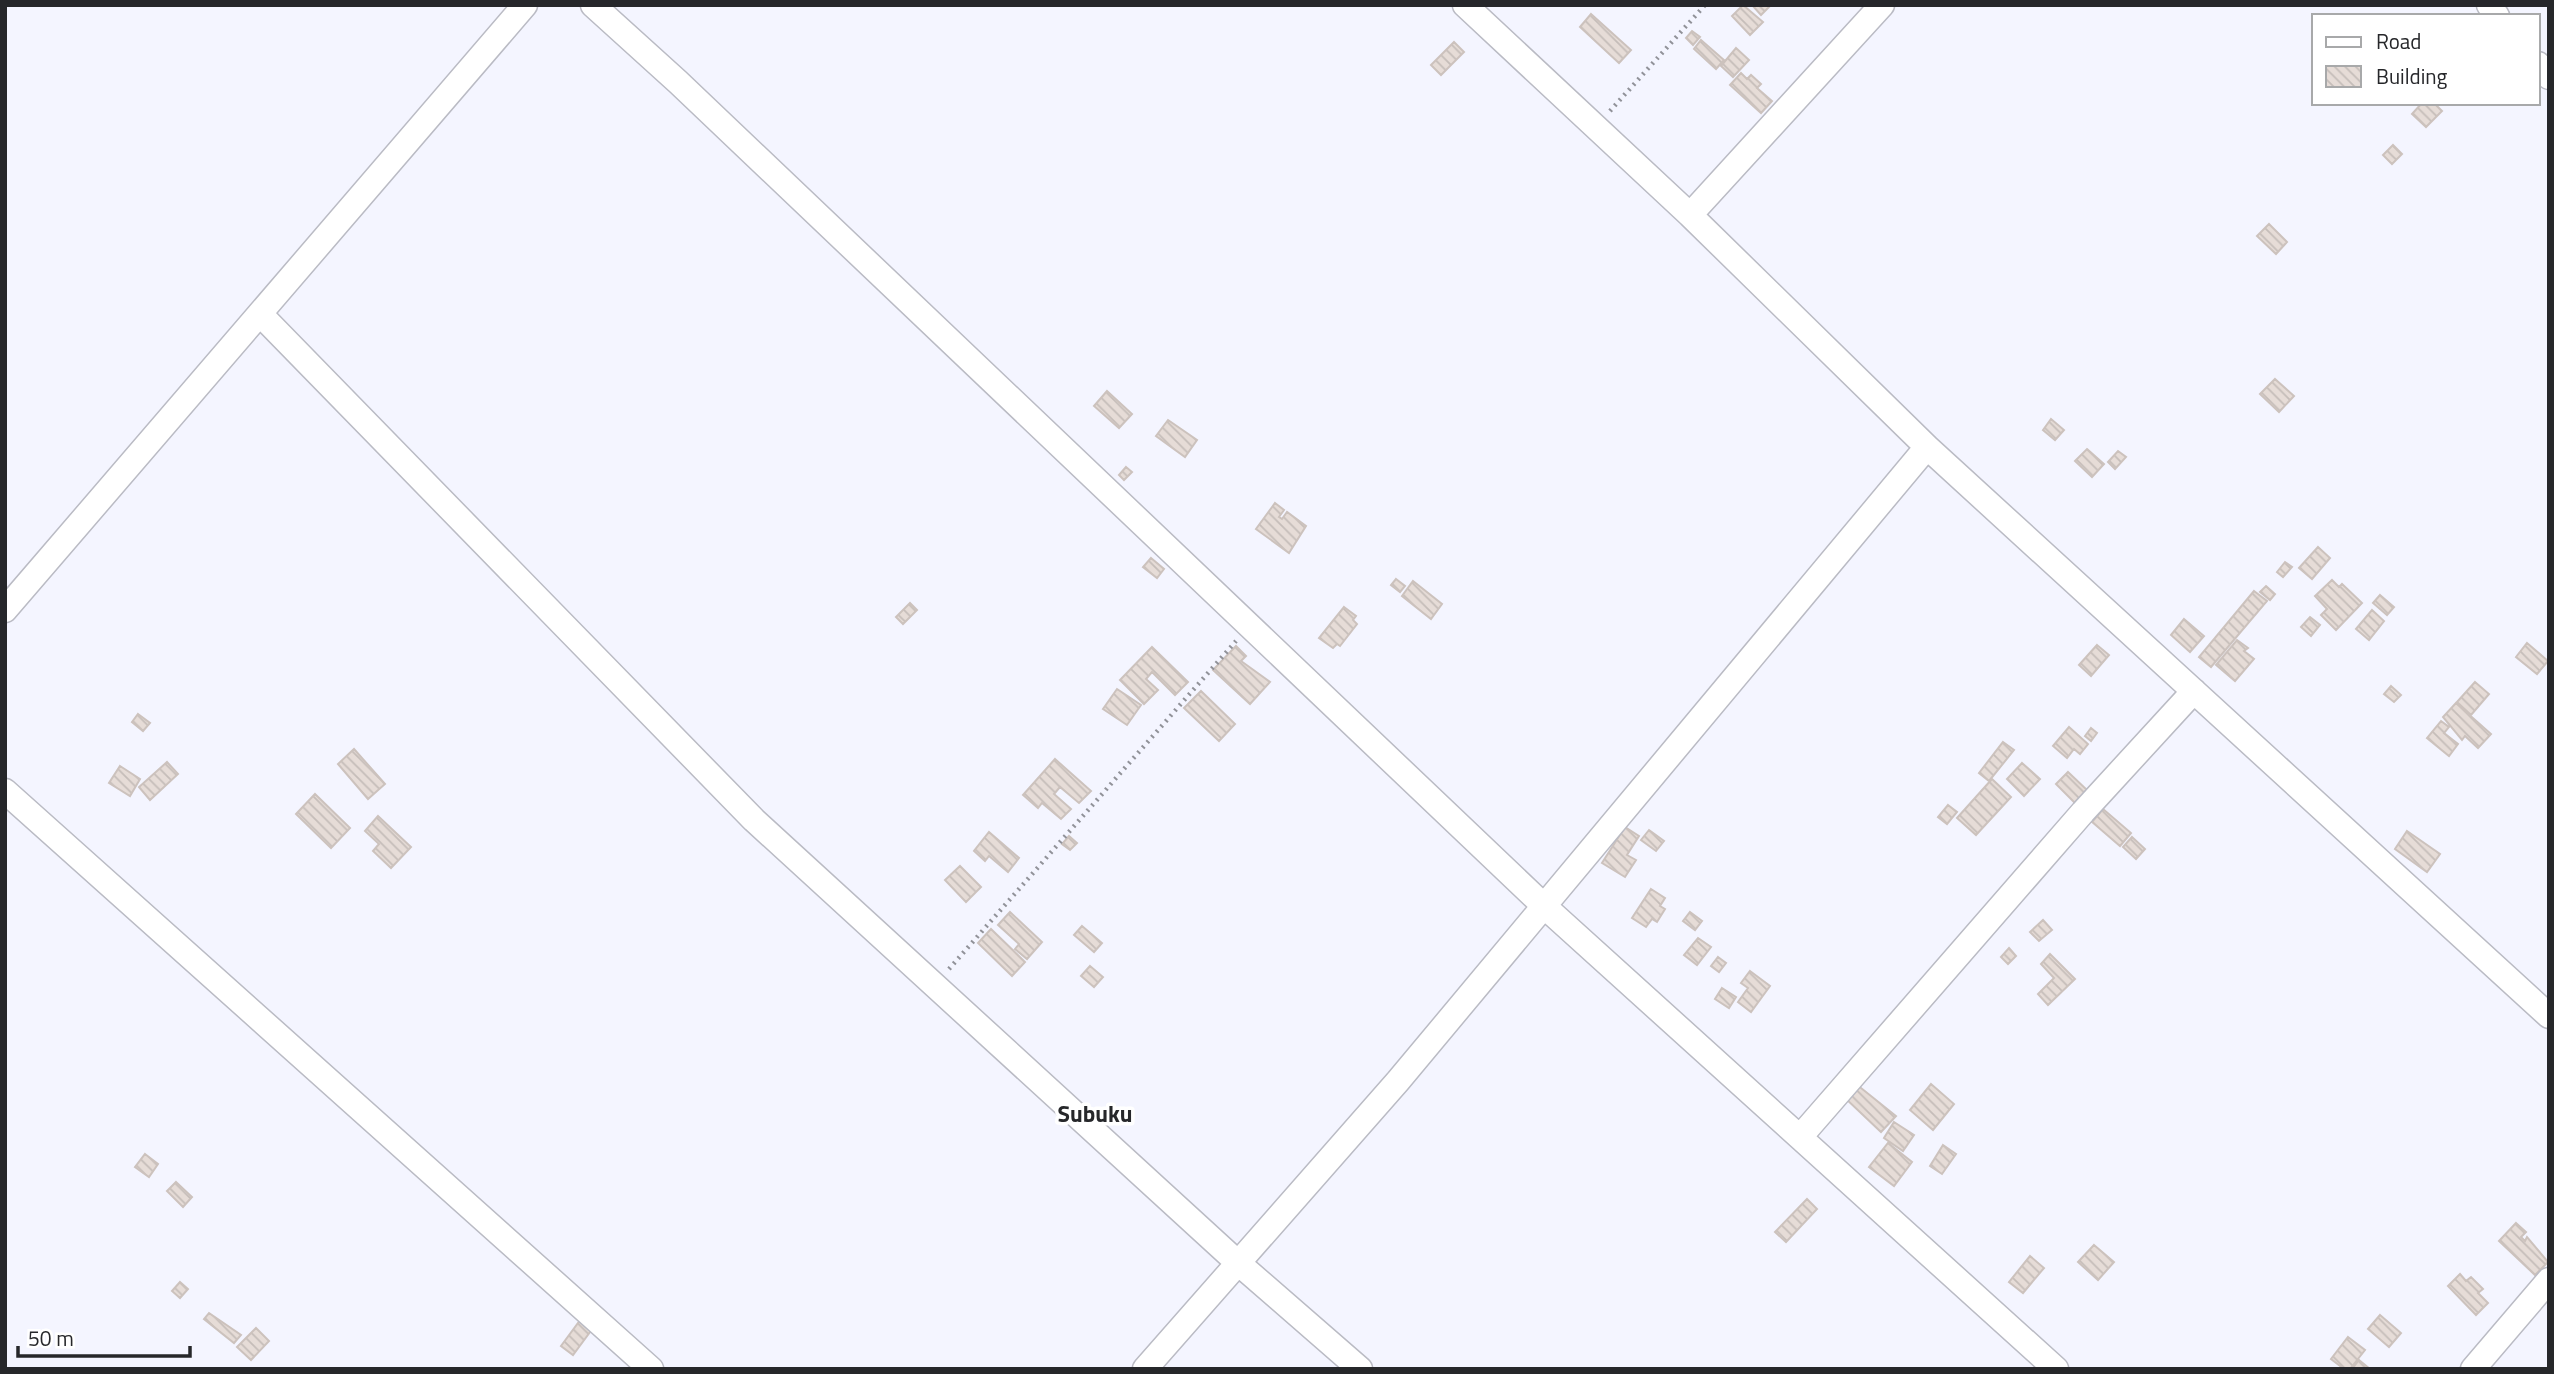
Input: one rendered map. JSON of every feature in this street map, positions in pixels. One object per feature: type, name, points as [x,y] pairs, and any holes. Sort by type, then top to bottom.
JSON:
[{"type":"street","points":[[5,610],[525,5]]},
{"type":"street","points":[[593,5],[678,82],[1544,906],[2056,1369]]},
{"type":"street","points":[[1465,5],[1690,215],[1927,447],[2364,851],[2549,1016]]},
{"type":"street","points":[[1690,215],[1882,5]]},
{"type":"street","points":[[260,314],[754,820],[1237,1262],[1360,1369]]},
{"type":"street","points":[[1145,1369],[1398,1081],[1927,447]]},
{"type":"street","points":[[1800,1137],[2083,811],[2194,691]]},
{"type":"street","points":[[5,791],[650,1369]]},
{"type":"street","points":[[2473,1369],[2549,1280]]},
{"type":"path","points":[[1596,127],[1705,5]]},
{"type":"path","points":[[935,985],[1249,625]]},
{"type":"building","points":[[1743,5],[1763,22],[1750,35],[1732,16]]},
{"type":"building","points":[[1752,5],[1771,5],[1761,15]]},
{"type":"building","points":[[1591,14],[1631,50],[1619,63],[1580,27]]},
{"type":"building","points":[[1692,31],[1700,37],[1693,45],[1686,38]]},
{"type":"building","points":[[1701,40],[1724,60],[1716,69],[1694,49]]},
{"type":"building","points":[[1454,42],[1464,52],[1441,75],[1431,65]]},
{"type":"building","points":[[1736,48],[1749,60],[1733,77],[1721,66]]},
{"type":"building","points":[[1741,73],[1747,79],[1751,75],[1761,84],[1757,88],[1772,101],[1761,113],[1730,85]]},
{"type":"building","points":[[2420,105],[2436,105],[2442,111],[2426,127],[2412,114]]},
{"type":"building","points":[[2393,145],[2402,154],[2392,164],[2383,155]]},
{"type":"building","points":[[2269,224],[2287,242],[2276,254],[2257,236]]},
{"type":"building","points":[[2275,379],[2294,396],[2279,412],[2260,394]]},
{"type":"building","points":[[1107,391],[1132,414],[1119,428],[1094,406]]},
{"type":"building","points":[[2051,419],[2064,430],[2055,440],[2043,430]]},
{"type":"building","points":[[1168,420],[1197,440],[1185,457],[1156,436]]},
{"type":"building","points":[[2087,449],[2104,464],[2092,477],[2075,461]]},
{"type":"building","points":[[2118,451],[2126,457],[2115,469],[2108,462]]},
{"type":"building","points":[[1126,467],[1132,472],[1124,480],[1119,475]]},
{"type":"building","points":[[1275,503],[1284,510],[1279,517],[1282,519],[1287,512],[1306,526],[1289,553],[1256,529]]},
{"type":"building","points":[[2318,547],[2330,558],[2312,579],[2299,568]]},
{"type":"building","points":[[1151,558],[1164,569],[1157,578],[1143,567]]},
{"type":"building","points":[[2285,562],[2292,567],[2283,577],[2277,572]]},
{"type":"building","points":[[1396,579],[1405,586],[1400,592],[1391,585]]},
{"type":"building","points":[[2332,580],[2339,587],[2342,584],[2362,603],[2336,630],[2321,615],[2327,609],[2315,596]]},
{"type":"building","points":[[1413,581],[1442,604],[1431,619],[1402,596]]},
{"type":"building","points":[[2266,586],[2275,594],[2270,600],[2260,592]]},
{"type":"building","points":[[2254,591],[2267,601],[2211,667],[2199,657]]},
{"type":"building","points":[[2380,595],[2394,607],[2387,615],[2373,603]]},
{"type":"building","points":[[910,603],[917,610],[903,624],[896,617]]},
{"type":"building","points":[[1344,607],[1356,616],[1353,620],[1357,624],[1340,646],[1337,644],[1333,648],[1319,638]]},
{"type":"building","points":[[2372,610],[2384,621],[2369,640],[2356,629]]},
{"type":"building","points":[[2310,617],[2320,625],[2311,636],[2301,627]]},
{"type":"building","points":[[2184,619],[2204,636],[2190,652],[2171,635]]},
{"type":"building","points":[[2237,640],[2248,648],[2244,651],[2254,659],[2235,681],[2216,665]]},
{"type":"building","points":[[2527,643],[2548,661],[2537,674],[2516,657]]},
{"type":"building","points":[[2097,645],[2109,655],[2091,676],[2079,665]]},
{"type":"building","points":[[1236,646],[1246,656],[1241,661],[1270,682],[1250,704],[1213,670]]},
{"type":"building","points":[[1152,647],[1188,682],[1175,695],[1152,672],[1146,679],[1158,690],[1144,704],[1120,680]]},
{"type":"building","points":[[2475,682],[2489,694],[2471,715],[2457,702]]},
{"type":"building","points":[[2391,686],[2401,695],[2394,702],[2384,694]]},
{"type":"building","points":[[1117,689],[1141,705],[1127,725],[1103,709]]},
{"type":"building","points":[[1201,691],[1235,724],[1219,741],[1184,708]]},
{"type":"building","points":[[2456,703],[2491,734],[2478,748],[2465,736],[2462,740],[2443,717]]},
{"type":"building","points":[[138,714],[150,723],[143,731],[132,722]]},
{"type":"building","points":[[2441,721],[2449,727],[2444,733],[2458,744],[2449,756],[2427,738]]},
{"type":"building","points":[[2069,727],[2088,744],[2080,754],[2074,749],[2067,758],[2053,746]]},
{"type":"building","points":[[2091,728],[2097,733],[2091,741],[2085,736]]},
{"type":"building","points":[[2003,742],[2014,750],[1989,781],[1979,773]]},
{"type":"building","points":[[354,749],[385,784],[368,799],[338,764]]},
{"type":"building","points":[[1055,759],[1091,791],[1079,803],[1060,787],[1054,794],[1071,809],[1061,819],[1042,803],[1038,808],[1023,795]]},
{"type":"building","points":[[167,762],[178,774],[150,800],[139,787]]},
{"type":"building","points":[[2022,763],[2040,779],[2024,796],[2007,779]]},
{"type":"building","points":[[120,766],[140,779],[130,796],[109,783]]},
{"type":"building","points":[[2068,772],[2087,790],[2075,803],[2056,784]]},
{"type":"building","points":[[1992,779],[2011,797],[1976,835],[1957,818]]},
{"type":"building","points":[[315,794],[350,828],[331,848],[296,814]]},
{"type":"building","points":[[1948,805],[1957,812],[1947,824],[1938,817]]},
{"type":"building","points":[[2103,809],[2131,833],[2120,846],[2092,822]]},
{"type":"building","points":[[378,816],[411,847],[391,868],[373,851],[379,844],[365,831]]},
{"type":"building","points":[[1625,827],[1639,836],[1627,855],[1636,860],[1625,877],[1602,863]]},
{"type":"building","points":[[1649,830],[1664,841],[1656,851],[1641,840]]},
{"type":"building","points":[[2407,831],[2440,854],[2427,872],[2395,849]]},
{"type":"building","points":[[989,832],[1019,858],[1008,872],[989,856],[985,861],[974,851]]},
{"type":"building","points":[[1069,836],[1077,843],[1070,850],[1062,844]]},
{"type":"building","points":[[2132,837],[2145,849],[2136,859],[2123,847]]},
{"type":"building","points":[[960,866],[981,887],[966,902],[945,880]]},
{"type":"building","points":[[1651,889],[1665,898],[1660,906],[1665,909],[1657,922],[1652,919],[1646,927],[1632,918]]},
{"type":"building","points":[[1010,912],[1042,942],[1027,959],[1015,949],[1019,944],[998,925]]},
{"type":"building","points":[[1690,912],[1702,921],[1695,930],[1683,921]]},
{"type":"building","points":[[2043,920],[2052,930],[2039,941],[2030,932]]},
{"type":"building","points":[[1082,926],[1102,943],[1094,952],[1074,935]]},
{"type":"building","points":[[991,929],[1025,962],[1012,976],[978,943]]},
{"type":"building","points":[[1698,938],[1711,947],[1697,965],[1684,955]]},
{"type":"building","points":[[2009,948],[2016,956],[2008,964],[2001,957]]},
{"type":"building","points":[[2050,954],[2075,979],[2048,1005],[2038,994],[2054,978],[2041,964]]},
{"type":"building","points":[[1718,957],[1726,963],[1719,972],[1711,966]]},
{"type":"building","points":[[1090,966],[1103,977],[1094,987],[1081,976]]},
{"type":"building","points":[[1750,971],[1770,986],[1751,1012],[1738,1002],[1748,988],[1741,983]]},
{"type":"building","points":[[1722,988],[1736,997],[1729,1008],[1715,999]]},
{"type":"building","points":[[1856,1084],[1896,1116],[1881,1132],[1844,1097]]},
{"type":"building","points":[[1931,1084],[1954,1104],[1933,1130],[1910,1110]]},
{"type":"building","points":[[1894,1122],[1914,1135],[1903,1151],[1884,1138]]},
{"type":"building","points":[[1888,1143],[1912,1162],[1894,1186],[1869,1167]]},
{"type":"building","points":[[1943,1145],[1956,1154],[1942,1174],[1930,1166]]},
{"type":"building","points":[[145,1154],[158,1164],[149,1177],[135,1167]]},
{"type":"building","points":[[176,1182],[192,1197],[183,1207],[167,1191]]},
{"type":"building","points":[[1807,1199],[1817,1209],[1786,1242],[1775,1232]]},
{"type":"building","points":[[2516,1223],[2526,1232],[2521,1237],[2525,1241],[2527,1237],[2548,1262],[2535,1275],[2499,1241]]},
{"type":"building","points":[[2094,1245],[2114,1262],[2098,1280],[2078,1262]]},
{"type":"building","points":[[2030,1256],[2044,1268],[2023,1293],[2009,1282]]},
{"type":"building","points":[[2460,1274],[2466,1281],[2471,1277],[2483,1289],[2478,1293],[2488,1303],[2476,1315],[2448,1286]]},
{"type":"building","points":[[180,1282],[188,1289],[180,1298],[172,1291]]},
{"type":"building","points":[[209,1313],[241,1335],[234,1343],[204,1319]]},
{"type":"building","points":[[2380,1315],[2401,1333],[2389,1347],[2368,1329]]},
{"type":"building","points":[[581,1319],[593,1328],[573,1355],[561,1346]]},
{"type":"building","points":[[256,1328],[269,1341],[251,1360],[237,1347]]},
{"type":"building","points":[[2348,1337],[2365,1350],[2350,1369],[2344,1369],[2331,1359]]},
{"type":"building","points":[[2359,1360],[2370,1369],[2352,1369]]},
{"type":"district","name":"Subuku","points":[[1095,1113]]}]
